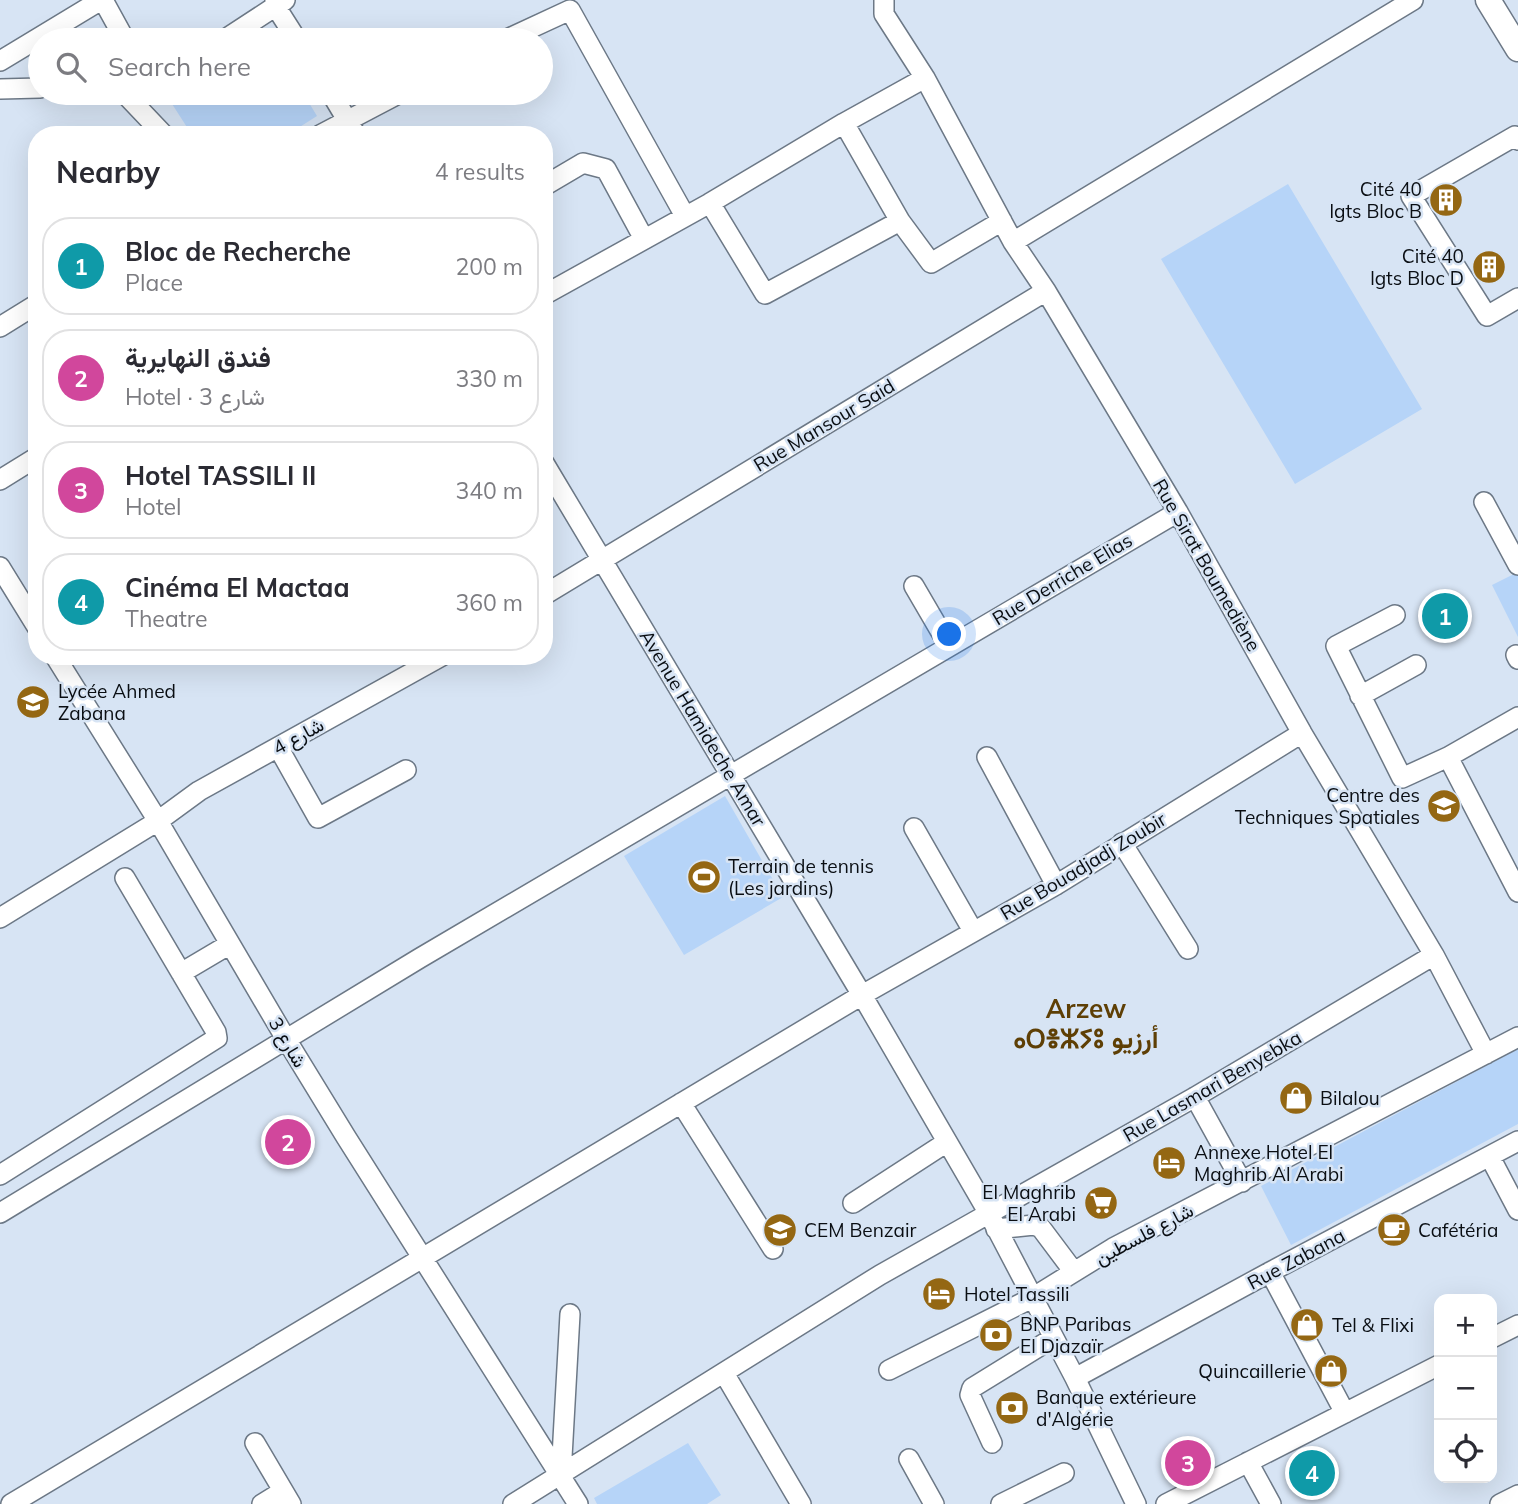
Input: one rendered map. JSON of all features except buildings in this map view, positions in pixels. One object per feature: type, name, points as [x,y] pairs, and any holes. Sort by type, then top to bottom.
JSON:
[{"type":"main road","points":[[1488,0],[1518,49]]},
{"type":"street","points":[[55,28],[102,0],[118,28]]},
{"type":"street","name":"Rue Sirat Boumediène","points":[[884,0],[884,14],[925,78],[1013,242],[1046,291],[1178,512],[1302,733],[1434,955],[1486,1054]]},
{"type":"street","points":[[1013,242],[1413,0]]},
{"type":"street","points":[[241,28],[279,2],[291,28]]},
{"type":"street","points":[[526,28],[567,5],[685,216]]},
{"type":"street","points":[[0,61],[28,44]]},
{"type":"street","points":[[553,290],[710,203],[925,78]]},
{"type":"street","points":[[0,89],[28,88]]},
{"type":"street","points":[[135,105],[155,126]]},
{"type":"street","points":[[338,105],[351,126]]},
{"type":"street","points":[[353,126],[383,105]]},
{"type":"street","points":[[844,123],[900,221],[931,263],[1002,221]]},
{"type":"street","points":[[1518,140],[1516,136],[1411,196],[1487,316],[1518,298]]},
{"type":"street","points":[[553,181],[583,163],[606,169],[644,239]]},
{"type":"street","points":[[710,203],[765,294],[900,221]]},
{"type":"street","name":"Rue Mansour Said","points":[[602,561],[1046,291]]},
{"type":"street","points":[[0,327],[28,310]]},
{"type":"street","points":[[0,480],[28,463]]},
{"type":"street","name":"Avenue Hamideche Amar","points":[[553,478],[862,995],[992,1221],[1075,1378],[1136,1504]]},
{"type":"street","points":[[1484,502],[1518,565]]},
{"type":"street","name":"Rue Derriche Elias","points":[[0,1213],[285,1039],[1178,512]]},
{"type":"street","points":[[553,590],[602,561]]},
{"type":"street","points":[[0,568],[28,602]]},
{"type":"street","points":[[914,586],[949,646]]},
{"type":"street","points":[[1395,615],[1336,646],[1402,778],[1448,757],[1518,717]]},
{"type":"street","name":"شارع 3","points":[[61,665],[158,821],[285,1039],[578,1504]]},
{"type":"street","name":"شارع 4","points":[[0,918],[158,821],[199,791],[426,665]]},
{"type":"street","points":[[1360,696],[1416,665]]},
{"type":"street","name":"Rue Bouadjadj Zoubir","points":[[11,1504],[862,995],[1056,885],[1302,733]]},
{"type":"street","points":[[278,747],[318,818],[406,770]]},
{"type":"street","points":[[987,757],[1056,885]]},
{"type":"street","points":[[1448,757],[1518,892]]},
{"type":"street","points":[[914,828],[973,931]]},
{"type":"street","points":[[1122,843],[1188,949]]},
{"type":"street","points":[[0,1175],[217,1038],[216,1032],[125,878]]},
{"type":"street","points":[[181,973],[230,944]]},
{"type":"street","name":"Rue Lasmari Benyebka","points":[[513,1504],[880,1275],[992,1221],[1434,955]]},
{"type":"street","name":"شارع فلسطين","points":[[889,1370],[1031,1298],[1113,1248],[1518,1037]]},
{"type":"street","points":[[1195,1097],[1242,1182]]},
{"type":"street","points":[[681,1103],[773,1249]]},
{"type":"street","name":"Rue Zabana","points":[[1075,1378],[1518,1141]]},
{"type":"street","points":[[853,1203],[947,1143]]},
{"type":"street","points":[[1490,1157],[1518,1210]]},
{"type":"street","points":[[992,1221],[1041,1228],[1074,1272]]},
{"type":"street","points":[[1270,1272],[1345,1413]]},
{"type":"street","points":[[561,1475],[570,1314]]},
{"type":"street","points":[[1497,1336],[1518,1325]]},
{"type":"street","points":[[992,1443],[970,1395],[972,1388],[1053,1338]]},
{"type":"street","points":[[1166,1504],[1434,1368]]},
{"type":"street","points":[[724,1373],[801,1504]]},
{"type":"street","points":[[255,1443],[287,1497],[262,1504]]},
{"type":"street","points":[[909,1459],[934,1504]]},
{"type":"street","points":[[1248,1462],[1271,1504]]},
{"type":"street","points":[[1001,1504],[1064,1473]]},
{"type":"street","points":[[1500,1504],[1518,1495]]},
{"type":"shaded area","points":[[173,105],[310,105],[317,116],[301,126],[186,126]]},
{"type":"shaded area","points":[[1288,184],[1422,409],[1295,484],[1161,259]]},
{"type":"shaded area","points":[[1518,572],[1518,637],[1492,585]]},
{"type":"shaded area","name":"Terrain de tennis (Les jardins)","points":[[725,796],[783,897],[684,955],[624,856]]},
{"type":"shaded area","points":[[1518,1049],[1518,1124],[1291,1245],[1261,1186]]},
{"type":"shaded area","points":[[688,1443],[721,1495],[707,1504],[597,1504],[594,1498]]},
{"type":"place","name":"Cité 40 lgts Bloc B","points":[[1446,200]]},
{"type":"place","name":"Cité 40 lgts Bloc D","points":[[1489,267]]},
{"type":"place","name":"Bloc de Recherche","points":[[1445,616]]},
{"type":"place","name":"Lycée Ahmed Zabana","points":[[33,702]]},
{"type":"place","name":"Centre des Techniques Spatiales","points":[[1444,806]]},
{"type":"place","name":"Terrain de tennis (Les jardins)","points":[[704,877]]},
{"type":"place","name":"Bilalou","points":[[1296,1098]]},
{"type":"place","name":"فندق النهايرية","points":[[288,1142]]},
{"type":"place","name":"Annexe Hotel El Maghrib Al Arabi","points":[[1169,1163]]},
{"type":"place","name":"El Maghrib El Arabi","points":[[1101,1203]]},
{"type":"place","name":"CEM Benzair","points":[[780,1230]]},
{"type":"place","name":"Cafétéria","points":[[1394,1230]]},
{"type":"place","name":"Hotel Tassili","points":[[939,1294]]},
{"type":"place","name":"Tel & Flixi","points":[[1307,1325]]},
{"type":"place","name":"BNP Paribas El Djazaïr","points":[[996,1335]]},
{"type":"place","name":"Quincaillerie","points":[[1331,1371]]},
{"type":"place","name":"Banque extérieure d'Algérie","points":[[1012,1408]]},
{"type":"place","name":"Hotel TASSILI II","points":[[1188,1463]]},
{"type":"place","name":"Cinéma El Mactaa","points":[[1312,1473]]},
{"type":"district","name":"Arzew ⴰⵔⴻⵣⵢⵓ أرزيو","points":[[1086,1023]]}]
